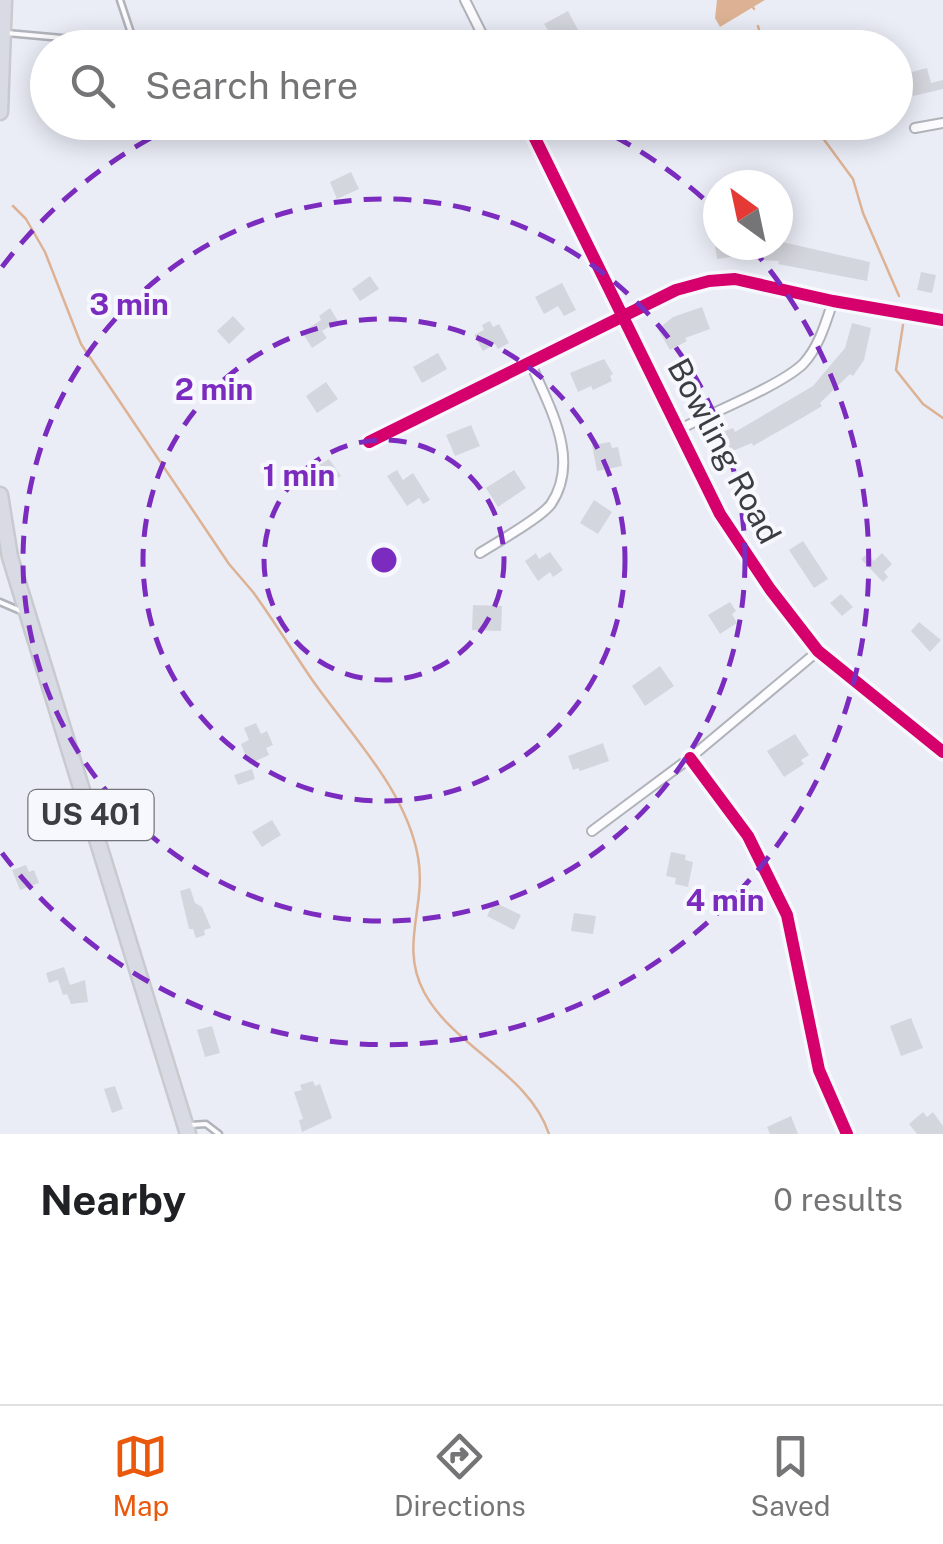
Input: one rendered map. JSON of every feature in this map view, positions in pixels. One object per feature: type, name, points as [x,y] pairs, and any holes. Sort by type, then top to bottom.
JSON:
[{"type":"highway","points":[[0,112],[4,0]]},
{"type":"highway","name":"US 401","points":[[0,495],[10,557],[186,1130]]},
{"type":"street","points":[[465,0],[480,30]]},
{"type":"street","points":[[915,128],[943,123]]},
{"type":"street","name":"Bowling Road","points":[[536,140],[720,514],[770,589],[818,650],[943,752]]},
{"type":"street","points":[[369,442],[676,290],[710,281],[735,279],[943,320]]},
{"type":"street","points":[[678,430],[802,364],[821,336],[832,301]]},
{"type":"street","points":[[480,553],[550,506],[565,470],[559,430],[531,364]]},
{"type":"street","points":[[592,831],[690,758],[818,650]]},
{"type":"street","points":[[690,758],[748,836],[787,915],[819,1070],[847,1134]]},
{"type":"lane","points":[[120,0],[130,30]]},
{"type":"lane","points":[[3,33],[30,35]]},
{"type":"lane","points":[[0,602],[28,614]]},
{"type":"lane","points":[[186,1130],[206,1124],[219,1134]]},
{"type":"shaded area","points":[[717,0],[765,0],[720,27],[715,18]]},
{"type":"building","points":[[568,11],[578,30],[548,30],[544,24]]},
{"type":"building","points":[[927,68],[931,83],[943,80],[943,89],[913,96],[913,72]]},
{"type":"building","points":[[351,172],[359,189],[337,199],[330,182]]},
{"type":"building","points":[[793,244],[870,262],[867,281],[778,264],[779,261],[762,260],[793,260]]},
{"type":"building","points":[[921,272],[936,275],[932,293],[917,290]]},
{"type":"building","points":[[370,276],[379,289],[360,301],[352,289]]},
{"type":"building","points":[[562,283],[576,310],[564,316],[558,306],[544,314],[535,297]]},
{"type":"building","points":[[702,307],[710,329],[685,338],[687,341],[670,350],[658,329],[673,317]]},
{"type":"building","points":[[330,308],[338,321],[322,331],[327,338],[312,348],[302,332],[321,320],[319,316]]},
{"type":"building","points":[[233,316],[245,329],[229,344],[217,331]]},
{"type":"building","points":[[490,321],[493,327],[499,324],[509,343],[498,349],[495,344],[483,351],[474,335]]},
{"type":"building","points":[[852,323],[871,328],[864,360],[853,376],[850,374],[820,403],[822,406],[753,446],[752,443],[723,455],[715,435],[733,428],[735,432],[813,386],[845,348]]},
{"type":"building","points":[[438,353],[447,369],[422,383],[413,367]]},
{"type":"building","points":[[604,359],[613,374],[612,381],[578,392],[570,373]]},
{"type":"building","points":[[326,382],[338,399],[317,413],[306,396]]},
{"type":"building","points":[[471,425],[480,446],[455,456],[446,435]]},
{"type":"building","points":[[610,442],[612,448],[618,447],[622,466],[597,471],[592,445]]},
{"type":"building","points":[[329,459],[341,476],[323,487],[312,470]]},
{"type":"building","points":[[397,470],[403,480],[413,473],[430,500],[423,504],[419,498],[407,506],[387,476]]},
{"type":"building","points":[[514,470],[526,488],[498,507],[486,488]]},
{"type":"building","points":[[594,500],[612,512],[598,534],[580,523]]},
{"type":"building","points":[[803,541],[828,579],[814,588],[789,550]]},
{"type":"building","points":[[550,552],[563,570],[553,577],[550,572],[538,581],[525,561],[536,553],[539,559]]},
{"type":"building","points":[[882,553],[892,564],[884,572],[888,577],[883,582],[861,559],[867,554],[874,561]]},
{"type":"building","points":[[841,594],[853,607],[842,616],[830,603]]},
{"type":"building","points":[[730,602],[737,623],[720,634],[708,615]]},
{"type":"building","points":[[473,605],[502,606],[501,631],[472,630]]},
{"type":"building","points":[[919,622],[941,640],[930,652],[911,631]]},
{"type":"building","points":[[660,666],[674,686],[645,706],[632,686]]},
{"type":"building","points":[[256,723],[261,734],[267,731],[273,745],[266,748],[269,755],[249,764],[241,744],[249,740],[244,728]]},
{"type":"building","points":[[795,734],[809,755],[801,760],[804,764],[784,777],[767,751]]},
{"type":"building","points":[[603,743],[609,761],[573,770],[568,756]]},
{"type":"building","points":[[252,769],[255,779],[238,785],[234,775]]},
{"type":"building","points":[[272,820],[281,835],[262,847],[252,832]]},
{"type":"building","points":[[671,852],[686,855],[685,860],[693,862],[688,887],[675,884],[676,878],[666,876]]},
{"type":"building","points":[[26,865],[29,872],[34,870],[39,883],[20,890],[12,870]]},
{"type":"building","points":[[190,888],[211,928],[196,938],[193,929],[189,929],[180,891]]},
{"type":"building","points":[[494,902],[521,915],[514,930],[487,916]]},
{"type":"building","points":[[574,913],[596,916],[593,934],[571,931]]},
{"type":"building","points":[[64,967],[70,985],[85,980],[88,1002],[71,1004],[58,980],[49,983],[46,973]]},
{"type":"building","points":[[911,1018],[923,1048],[901,1056],[890,1026]]},
{"type":"building","points":[[212,1026],[220,1053],[205,1057],[197,1030]]},
{"type":"building","points":[[313,1081],[315,1086],[320,1084],[332,1118],[302,1132],[299,1120],[303,1119],[294,1092],[302,1090],[300,1085]]},
{"type":"building","points":[[115,1086],[123,1109],[112,1113],[104,1089]]},
{"type":"building","points":[[923,1112],[927,1117],[933,1112],[943,1126],[943,1134],[917,1134],[909,1124]]},
{"type":"building","points":[[791,1116],[798,1134],[770,1134],[767,1127]]},
{"type":"waterway","points":[[749,0],[754,9]]},
{"type":"waterway","points":[[758,26],[759,30]]},
{"type":"waterway","points":[[824,140],[853,179],[863,213],[899,296]]},
{"type":"waterway","points":[[13,206],[26,219],[45,252],[81,344],[229,564],[390,786],[412,832],[418,857],[420,875],[413,942],[417,975],[424,992],[453,1029],[525,1094],[549,1134]]},
{"type":"waterway","points":[[903,325],[896,370],[923,404],[943,418]]},
{"type":"cycle path","points":[[536,140],[720,514],[818,651],[943,752]]},
{"type":"cycle path","points":[[369,442],[676,290],[709,281],[735,279],[943,320]]},
{"type":"cycle path","points":[[690,758],[748,836],[787,915],[819,1070],[847,1134]]}]
